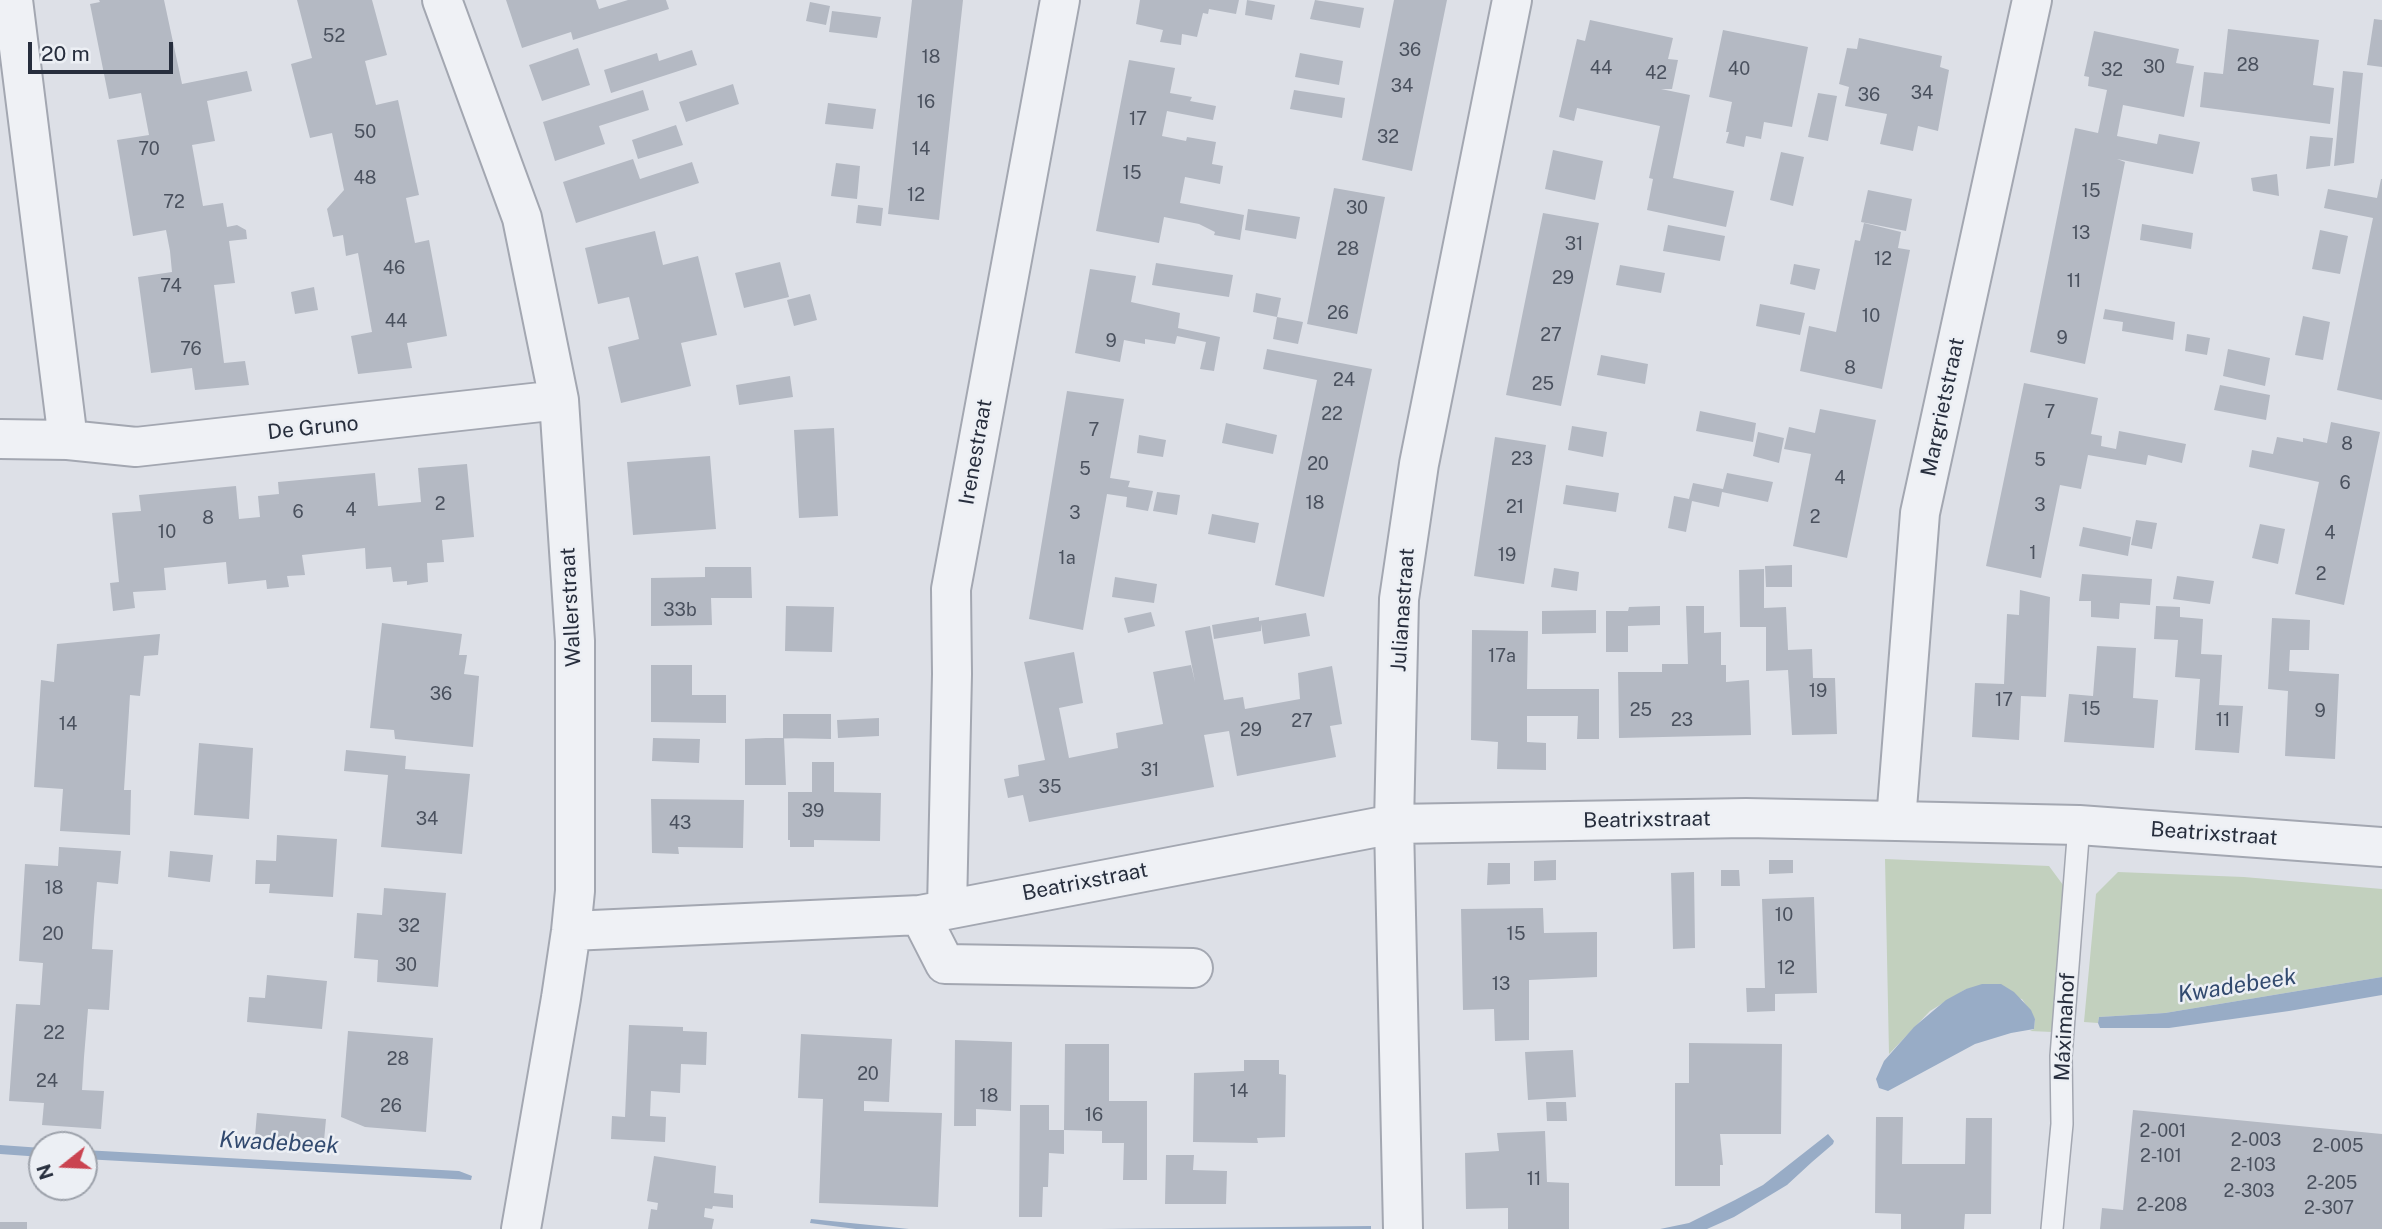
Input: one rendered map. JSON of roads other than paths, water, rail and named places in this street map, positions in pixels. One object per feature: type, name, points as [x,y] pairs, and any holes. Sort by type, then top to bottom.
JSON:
[{"type":"street","points":[[13,0],[68,440]]},
{"type":"street","name":"Wallerstraat","points":[[442,0],[522,218],[559,400],[575,641],[575,891],[571,931],[521,1229]]},
{"type":"street","name":"Irenestraat","points":[[933,912],[951,589],[1060,0]]},
{"type":"street","name":"Julianastraat","points":[[1403,1229],[1394,824],[1399,599],[1419,464],[1512,0]]},
{"type":"street","name":"Margrietstraat","points":[[1896,821],[1920,513],[2032,0]]},
{"type":"street","name":"De Gruno","points":[[0,439],[68,440],[136,447],[559,400]]},
{"type":"street","name":"Beatrixstraat","points":[[571,931],[933,912],[1394,824],[1746,818],[2079,825],[2382,847]]},
{"type":"street","points":[[933,912],[945,964],[1193,968]]},
{"type":"lane","name":"Máximahof","points":[[2052,1229],[2062,1124],[2061,1056],[2079,825]]},
{"type":"water","points":[[2382,977],[2382,995],[2289,1011],[2169,1028],[2100,1028],[2098,1023],[2099,1017],[2165,1013]]},
{"type":"water","points":[[1982,984],[2001,984],[2014,992],[2031,1010],[2035,1019],[2034,1029],[1975,1044],[1888,1091],[1879,1088],[1876,1079],[1884,1061],[1914,1027],[1946,1000]]},
{"type":"water","points":[[1828,1134],[1834,1141],[1833,1144],[1787,1185],[1734,1217],[1707,1229],[1660,1229],[1689,1223],[1763,1185]]},
{"type":"water","points":[[0,1145],[28,1147],[28,1156],[0,1154]]},
{"type":"water","points":[[98,1151],[459,1171],[472,1176],[471,1180],[98,1160]]},
{"type":"water","points":[[811,1219],[909,1229],[856,1229],[810,1223]]},
{"type":"water","points":[[1371,1226],[1371,1229],[1101,1229]]},
{"type":"water label","name":"Kwadebeek","points":[[2237,986]]},
{"type":"water label","name":"Kwadebeek","points":[[279,1143]]}]
